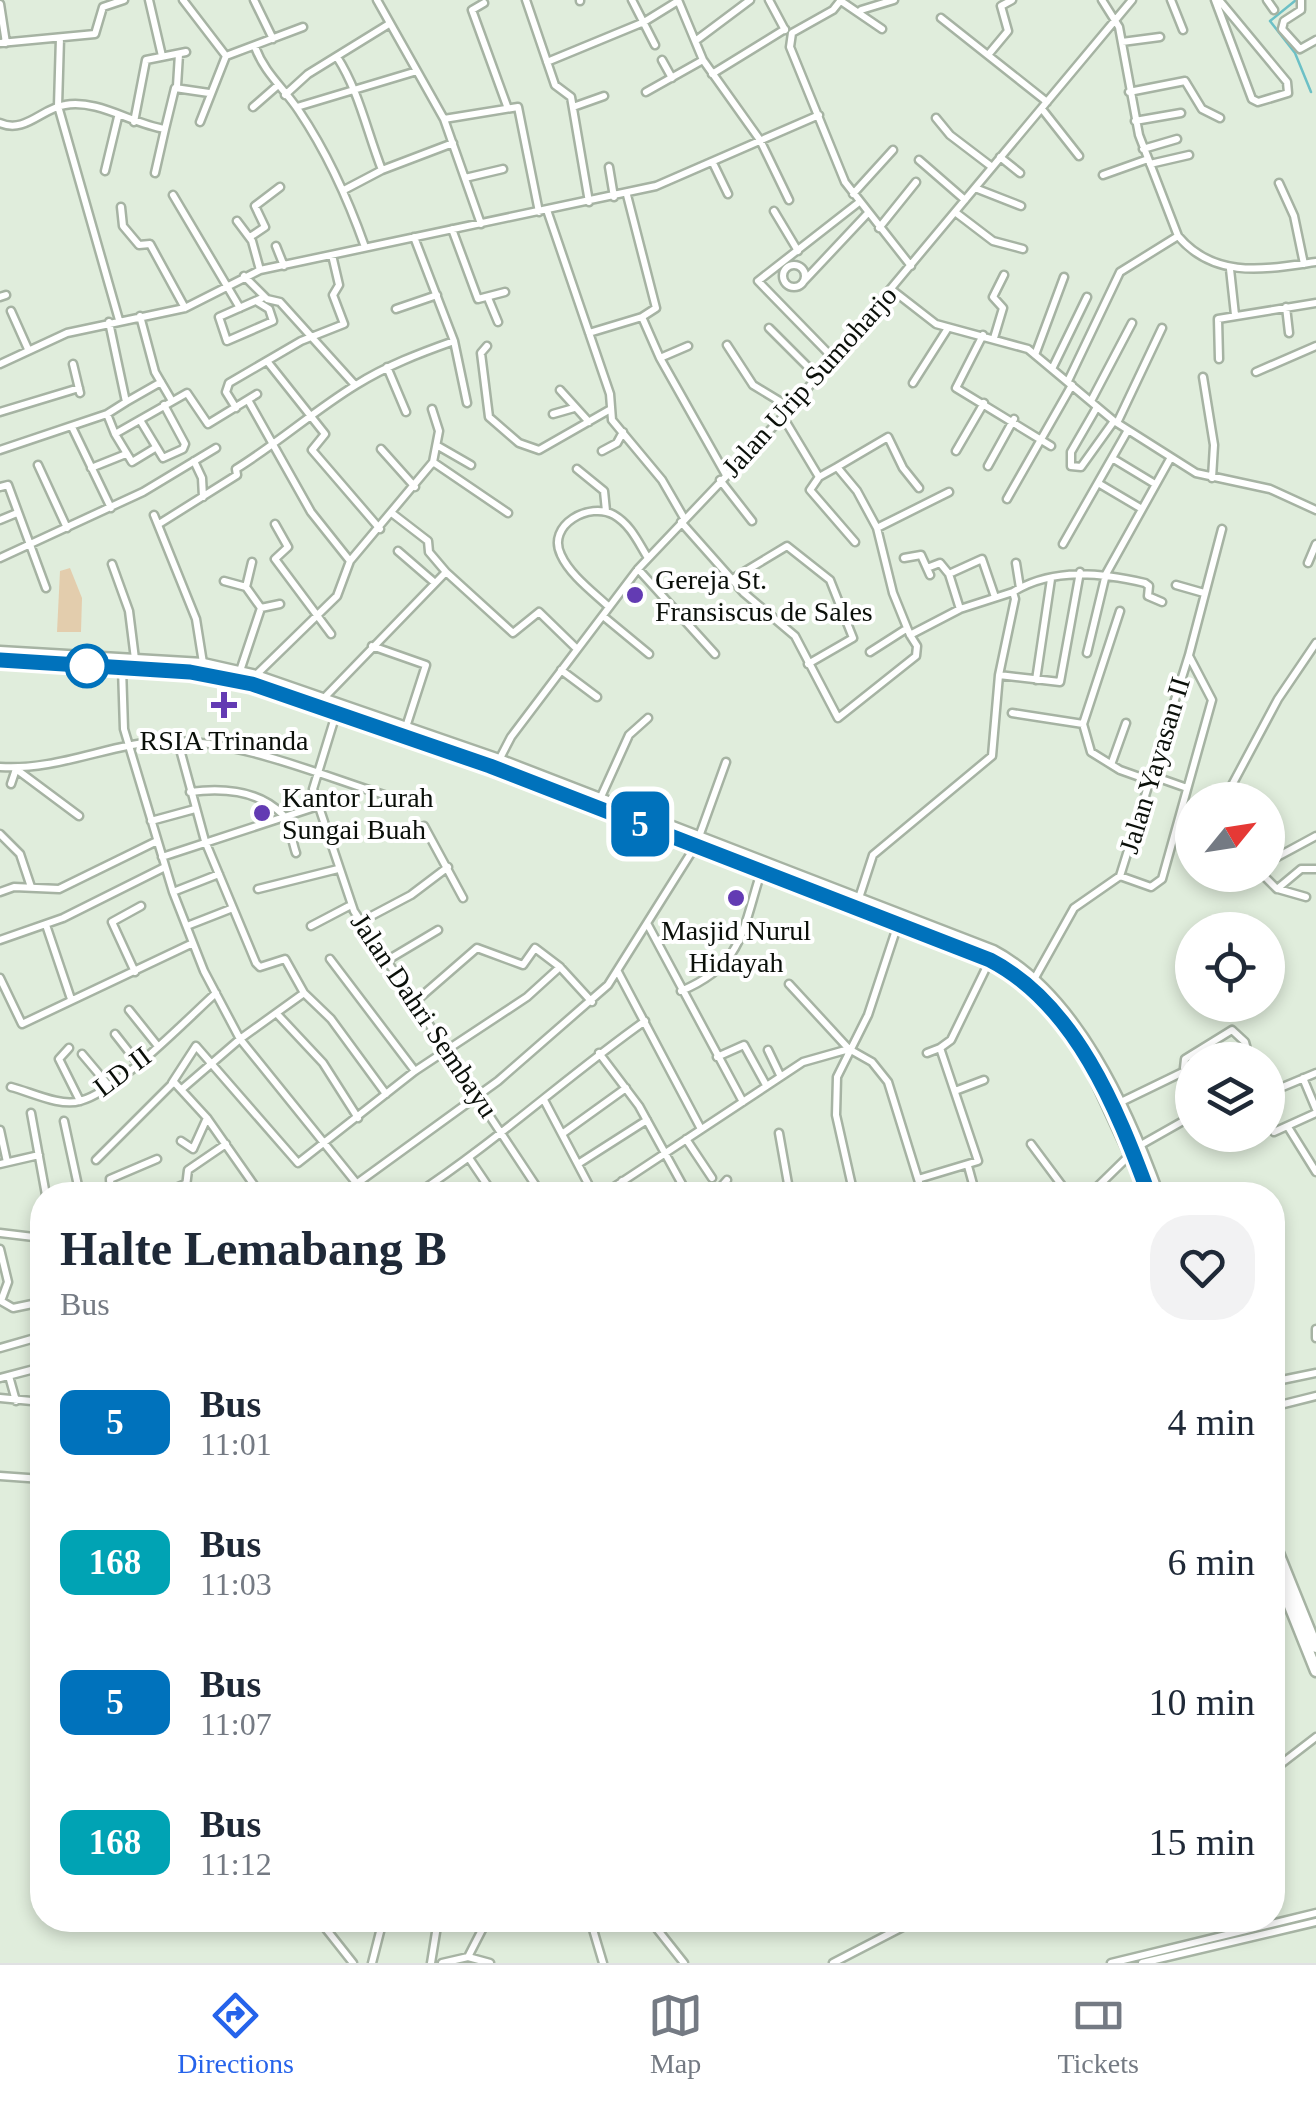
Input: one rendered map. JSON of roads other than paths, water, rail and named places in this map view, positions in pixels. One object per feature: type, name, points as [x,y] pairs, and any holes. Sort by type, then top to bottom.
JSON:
[{"type":"highway","points":[[0,652],[222,677],[406,728],[698,841],[859,898],[1033,981]]},
{"type":"highway","points":[[0,660],[203,664],[256,676],[324,699],[338,709],[600,800],[762,870],[993,951],[1062,1008],[1151,1182]]},
{"type":"highway","points":[[1104,1085],[1118,1103],[1145,1182]]},
{"type":"highway","points":[[1285,1579],[1316,1647]]},
{"type":"highway","points":[[1285,1581],[1316,1671]]},
{"type":"street","points":[[0,4],[3,43],[95,34],[102,9],[124,0]]},
{"type":"street","points":[[149,0],[162,56]]},
{"type":"street","points":[[183,0],[226,56]]},
{"type":"street","points":[[254,0],[272,39]]},
{"type":"street","points":[[377,0],[444,118],[480,224]]},
{"type":"street","points":[[526,0],[556,87],[569,94],[573,106],[589,202]]},
{"type":"street","points":[[632,0],[656,46]]},
{"type":"street","points":[[769,0],[788,33],[793,56],[853,194],[911,266]]},
{"type":"street","points":[[860,11],[894,0]]},
{"type":"street","points":[[988,55],[1008,32],[1001,6],[1012,0]]},
{"type":"street","points":[[1102,0],[1115,19],[1143,148],[1178,236],[1226,268],[1316,262]]},
{"type":"street","name":"Jalan Urip Sumoharjo","points":[[497,764],[561,670],[638,569],[818,377],[1132,0]]},
{"type":"street","points":[[1171,0],[1184,30]]},
{"type":"street","points":[[1219,0],[1287,82],[1288,93],[1254,101],[1219,0]]},
{"type":"street","points":[[1267,0],[1274,10]]},
{"type":"street","points":[[1300,0],[1301,10],[1284,20],[1282,29],[1298,48],[1316,40]]},
{"type":"street","points":[[547,62],[644,22],[678,1],[698,39],[703,60],[760,140],[788,200]]},
{"type":"street","points":[[698,39],[747,1]]},
{"type":"street","points":[[712,74],[841,1],[882,29]]},
{"type":"street","points":[[484,2],[472,10],[507,106]]},
{"type":"street","points":[[941,18],[1045,106],[1079,156]]},
{"type":"street","points":[[285,95],[389,24]]},
{"type":"street","points":[[200,122],[208,93],[226,56],[303,27]]},
{"type":"street","points":[[1122,42],[1160,37]]},
{"type":"street","points":[[60,38],[58,106],[119,320]]},
{"type":"street","points":[[255,46],[344,190],[365,247]]},
{"type":"street","points":[[134,122],[146,60],[183,53],[155,173]]},
{"type":"street","points":[[337,56],[356,88],[382,170]]},
{"type":"street","points":[[662,60],[672,78]]},
{"type":"street","points":[[646,92],[703,60]]},
{"type":"street","points":[[296,107],[417,71]]},
{"type":"street","points":[[1129,92],[1184,80],[1202,109],[1220,118]]},
{"type":"street","points":[[176,86],[208,93]]},
{"type":"street","points":[[253,107],[277,86]]},
{"type":"street","points":[[573,106],[604,96]]},
{"type":"street","points":[[0,123],[21,126],[58,106],[88,105],[164,129]]},
{"type":"street","points":[[444,118],[507,106],[520,110],[543,211],[610,394],[610,409],[623,432],[662,480],[682,520],[750,598],[795,636],[841,718],[916,656],[877,528],[857,492],[837,467]]},
{"type":"street","points":[[1136,121],[1181,113]]},
{"type":"street","points":[[0,364],[28,349],[109,322],[185,308],[260,270],[627,195],[713,163],[819,115]]},
{"type":"street","points":[[106,170],[118,116]]},
{"type":"street","points":[[936,118],[950,135],[992,168]]},
{"type":"street","points":[[1143,148],[1177,139]]},
{"type":"street","points":[[344,190],[382,170],[453,143]]},
{"type":"street","points":[[853,194],[893,150]]},
{"type":"street","points":[[1102,175],[1190,155]]},
{"type":"street","points":[[1000,157],[1020,173]]},
{"type":"street","points":[[919,160],[965,200]]},
{"type":"street","points":[[713,163],[728,194]]},
{"type":"street","points":[[609,167],[614,197]]},
{"type":"street","points":[[465,178],[503,169]]},
{"type":"street","points":[[879,228],[916,182]]},
{"type":"street","points":[[1279,183],[1294,216],[1304,264]]},
{"type":"street","points":[[250,238],[265,227],[255,206],[280,187]]},
{"type":"street","points":[[975,188],[1021,206]]},
{"type":"street","points":[[173,195],[240,308]]},
{"type":"street","points":[[589,332],[654,311],[656,300],[627,195]]},
{"type":"street","points":[[833,358],[768,296],[758,281],[858,203]]},
{"type":"street","points":[[121,207],[123,226],[138,245],[150,244],[185,308]]},
{"type":"street","points":[[774,212],[798,251]]},
{"type":"street","points":[[955,212],[993,242],[1022,249]]},
{"type":"street","points":[[804,281],[867,214]]},
{"type":"street","points":[[237,221],[250,238],[260,270]]},
{"type":"street","points":[[452,230],[476,297],[488,298],[505,292]]},
{"type":"street","points":[[1007,499],[1070,383],[1120,272],[1178,236]]},
{"type":"street","points":[[414,237],[454,341],[468,403]]},
{"type":"street","points":[[276,246],[284,266]]},
{"type":"street","points":[[236,408],[226,386],[312,336],[344,324],[333,295],[340,286],[332,255]]},
{"type":"street","points":[[1226,268],[1235,316]]},
{"type":"street","points":[[994,338],[1003,308],[994,297],[1004,275]]},
{"type":"street","points":[[244,276],[267,299],[280,302],[354,385]]},
{"type":"street","points":[[1035,354],[1064,277]]},
{"type":"street","points":[[891,289],[927,319],[1035,354],[1116,422],[1170,459],[1212,478],[1270,489],[1316,510]]},
{"type":"street","points":[[396,309],[437,295]]},
{"type":"street","points":[[488,298],[498,322]]},
{"type":"street","points":[[1052,369],[1087,298]]},
{"type":"street","points":[[259,300],[269,308],[273,321],[228,342],[218,319],[240,308],[259,300]]},
{"type":"street","points":[[1219,359],[1216,322],[1316,303]]},
{"type":"street","points":[[1286,308],[1289,332]]},
{"type":"street","points":[[12,311],[28,349]]},
{"type":"street","points":[[140,316],[185,447],[165,459],[140,420]]},
{"type":"street","points":[[642,317],[723,477],[752,521]]},
{"type":"street","points":[[109,322],[126,402]]},
{"type":"street","points":[[1132,323],[1070,452],[1071,466],[1082,467],[1088,462],[1116,422],[1162,328]]},
{"type":"street","points":[[769,328],[818,377]]},
{"type":"street","points":[[914,383],[948,328]]},
{"type":"street","points":[[983,335],[956,388],[1014,419],[1051,446]]},
{"type":"street","points":[[159,524],[274,446],[354,385],[387,367],[454,341]]},
{"type":"street","points":[[727,345],[753,385],[791,408]]},
{"type":"street","points":[[487,346],[482,354],[489,417],[520,443],[539,450],[610,409]]},
{"type":"street","points":[[660,358],[688,346]]},
{"type":"street","points":[[1256,372],[1316,346]]},
{"type":"street","points":[[267,361],[326,435],[311,449],[344,492],[380,529]]},
{"type":"street","points":[[0,412],[80,390],[73,364]]},
{"type":"street","points":[[387,367],[406,412]]},
{"type":"street","points":[[1203,377],[1214,444],[1212,478]]},
{"type":"street","points":[[0,450],[106,414],[160,382]]},
{"type":"street","points":[[560,390],[589,422]]},
{"type":"street","points":[[115,434],[187,393],[208,424],[257,394]]},
{"type":"street","points":[[248,400],[323,530],[350,561]]},
{"type":"street","points":[[956,451],[984,403]]},
{"type":"street","points":[[553,414],[574,408]]},
{"type":"street","points":[[256,676],[342,589],[350,561],[433,462],[438,446],[432,409]]},
{"type":"street","points":[[106,414],[126,454],[135,462],[155,448]]},
{"type":"street","points":[[783,417],[819,477]]},
{"type":"street","points":[[988,466],[1014,419]]},
{"type":"street","points":[[72,428],[110,508]]},
{"type":"street","points":[[1063,544],[1128,430]]},
{"type":"street","points":[[602,451],[617,443],[623,432]]},
{"type":"street","points":[[854,542],[810,490],[819,477],[887,436],[919,488]]},
{"type":"street","points":[[438,446],[472,466]]},
{"type":"street","points":[[0,558],[143,492],[216,448]]},
{"type":"street","points":[[381,449],[415,487]]},
{"type":"street","points":[[91,468],[126,454]]},
{"type":"street","points":[[1112,458],[1155,484]]},
{"type":"street","points":[[1086,653],[1106,574],[1170,459]]},
{"type":"street","points":[[194,462],[201,476],[203,496]]},
{"type":"street","points":[[433,462],[508,513]]},
{"type":"street","points":[[38,465],[67,528]]},
{"type":"street","points":[[577,469],[604,491],[606,511]]},
{"type":"street","points":[[1098,483],[1142,509]]},
{"type":"street","points":[[0,487],[8,485],[46,588]]},
{"type":"street","points":[[877,528],[949,492]]},
{"type":"street","points":[[609,607],[564,560],[558,544],[562,530],[582,512],[606,511],[631,529],[648,558]]},
{"type":"street","points":[[0,520],[17,513]]},
{"type":"street","points":[[393,514],[428,541],[429,552],[446,572],[513,633],[538,612],[577,649]]},
{"type":"street","points":[[154,515],[196,619],[203,664]]},
{"type":"street","points":[[275,524],[288,547],[274,558],[331,634]]},
{"type":"street","name":"Jalan Yayasan II","points":[[1033,981],[1074,908],[1120,876],[1189,655],[1222,529]]},
{"type":"street","points":[[1308,562],[1316,544]]},
{"type":"street","points":[[734,578],[787,546],[830,580],[853,638],[808,664]]},
{"type":"street","points":[[398,551],[435,583]]},
{"type":"street","points":[[904,558],[921,554],[928,572],[940,563],[950,574],[960,610]]},
{"type":"street","points":[[950,574],[982,559],[996,598]]},
{"type":"street","points":[[246,587],[252,562]]},
{"type":"street","points":[[859,898],[873,856],[992,755],[999,676],[1017,590],[1016,563]]},
{"type":"street","points":[[112,564],[129,611],[136,660]]},
{"type":"street","points":[[638,569],[715,654]]},
{"type":"street","points":[[324,699],[446,572]]},
{"type":"street","points":[[999,676],[1056,685],[1060,681],[1080,572]]},
{"type":"street","points":[[870,652],[960,610],[1080,572],[1148,585],[1148,596],[1162,602]]},
{"type":"street","points":[[1036,680],[1051,579]]},
{"type":"street","points":[[224,581],[246,587],[261,608]]},
{"type":"street","points":[[1176,584],[1204,593]]},
{"type":"street","points":[[261,608],[280,604]]},
{"type":"street","points":[[240,672],[261,608]]},
{"type":"street","points":[[1120,611],[1084,724],[1089,750],[1120,770],[1175,785]]},
{"type":"street","points":[[602,616],[649,654]]},
{"type":"street","points":[[1234,782],[1278,698],[1316,644]]},
{"type":"street","points":[[372,646],[426,665],[406,728]]},
{"type":"street","name":"Jalan Yayasan II","points":[[1189,655],[1212,698],[1190,782]]},
{"type":"street","points":[[122,664],[122,710],[130,747],[165,867],[193,943],[240,1039],[355,1182]]},
{"type":"street","points":[[561,670],[596,698]]},
{"type":"street","name":"Jalan Dahri Sembayu","points":[[338,709],[313,786],[352,904],[360,922],[480,1094],[534,1182]]},
{"type":"street","points":[[1012,713],[1084,724]]},
{"type":"street","points":[[600,800],[630,735],[648,718]]},
{"type":"street","points":[[1112,762],[1126,723]]},
{"type":"street","points":[[178,742],[205,840],[256,965],[285,959],[304,993],[349,1041],[386,1094]]},
{"type":"street","points":[[16,770],[37,763],[77,762],[130,747],[178,742],[228,747],[400,800]]},
{"type":"street","points":[[360,1182],[480,1094],[592,1002],[618,972],[698,841],[726,762]]},
{"type":"street","points":[[0,767],[16,770],[79,816]]},
{"type":"street","points":[[11,784],[16,770]]},
{"type":"street","points":[[190,792],[229,790],[262,801],[285,817],[296,853]]},
{"type":"street","points":[[162,857],[318,806]]},
{"type":"street","points":[[151,821],[195,809]]},
{"type":"street","points":[[424,826],[463,898]]},
{"type":"street","points":[[0,834],[18,851],[31,887]]},
{"type":"street","name":"Jalan Yayasan II","points":[[1120,876],[1148,886],[1158,884],[1175,836]]},
{"type":"street","points":[[1285,853],[1316,836]]},
{"type":"street","points":[[0,892],[59,888],[157,840]]},
{"type":"street","points":[[0,940],[46,925],[165,867]]},
{"type":"street","points":[[360,922],[407,898],[448,868]]},
{"type":"street","points":[[258,889],[338,869]]},
{"type":"street","points":[[1285,882],[1301,869],[1316,869]]},
{"type":"street","points":[[680,991],[714,976],[727,964],[762,870]]},
{"type":"street","points":[[174,892],[219,874]]},
{"type":"street","points":[[1285,891],[1306,896]]},
{"type":"street","points":[[310,926],[352,904]]},
{"type":"street","points":[[135,972],[112,921],[141,906]]},
{"type":"street","points":[[187,926],[233,908]]},
{"type":"street","points":[[851,1182],[835,1103],[838,1077],[868,1015],[900,919]]},
{"type":"street","points":[[46,925],[72,1000]]},
{"type":"street","points":[[648,925],[742,1102]]},
{"type":"street","points":[[386,961],[438,930]]},
{"type":"street","points":[[0,978],[22,1024],[193,943]]},
{"type":"street","points":[[416,1002],[477,948],[522,964],[535,948],[560,967],[592,1002]]},
{"type":"street","points":[[330,958],[415,1071]]},
{"type":"street","points":[[927,1053],[951,1040],[990,960]]},
{"type":"street","points":[[96,1160],[172,1083],[196,1046],[295,1163],[326,1144],[415,1071],[522,1001],[560,967]]},
{"type":"street","points":[[618,972],[701,1129]]},
{"type":"street","points":[[790,984],[849,1048],[878,1066],[888,1082],[919,1182]]},
{"type":"street","name":"LD II","points":[[11,1087],[66,1102],[80,1101],[109,1086],[216,993]]},
{"type":"street","points":[[182,1090],[210,1062],[304,993]]},
{"type":"street","points":[[128,1010],[157,1045]]},
{"type":"street","points":[[278,1015],[323,1063],[358,1118]]},
{"type":"street","points":[[436,1182],[645,1021]]},
{"type":"street","points":[[1213,1042],[1233,1030],[1245,1042]]},
{"type":"street","points":[[115,1034],[136,1062]]},
{"type":"street","points":[[717,1057],[744,1045],[766,1085]]},
{"type":"street","points":[[69,1048],[58,1056],[80,1101]]},
{"type":"street","points":[[622,1182],[780,1075],[810,1059],[849,1048]]},
{"type":"street","points":[[918,1178],[978,1160],[940,1048]]},
{"type":"street","points":[[768,1050],[780,1075]]},
{"type":"street","points":[[599,1053],[647,1120],[681,1182]]},
{"type":"street","points":[[82,1054],[109,1086]]},
{"type":"street","points":[[1285,1085],[1316,1073]]},
{"type":"street","points":[[1118,1103],[1175,1075]]},
{"type":"street","points":[[1285,1127],[1316,1111],[1303,1078]]},
{"type":"street","points":[[955,1092],[984,1080]]},
{"type":"street","points":[[172,1083],[207,1118],[252,1182]]},
{"type":"street","points":[[562,1134],[626,1088]]},
{"type":"street","points":[[544,1100],[590,1182]]},
{"type":"street","points":[[31,1113],[44,1182]]},
{"type":"street","points":[[181,1142],[193,1149],[207,1118]]},
{"type":"street","points":[[578,1164],[647,1120]]},
{"type":"street","points":[[64,1121],[77,1182]]},
{"type":"street","points":[[1102,1182],[1135,1150],[1175,1126]]},
{"type":"street","points":[[1288,1126],[1316,1172]]},
{"type":"street","points":[[0,1130],[3,1163],[39,1155]]},
{"type":"street","points":[[778,1133],[787,1182]]},
{"type":"street","points":[[686,1139],[712,1178]]},
{"type":"street","points":[[186,1182],[190,1169],[226,1144]]},
{"type":"street","points":[[1031,1144],[1059,1182]]},
{"type":"street","points":[[469,1158],[485,1182]]},
{"type":"street","points":[[110,1182],[157,1159]]},
{"type":"street","points":[[968,1166],[972,1182]]},
{"type":"street","points":[[0,1234],[30,1237]]},
{"type":"street","points":[[0,1249],[8,1282],[0,1300],[14,1308]]},
{"type":"street","points":[[0,1312],[30,1305]]},
{"type":"street","points":[[1316,1330],[1316,1338]]},
{"type":"street","points":[[0,1348],[30,1339]]},
{"type":"street","points":[[16,1401],[4,1377],[30,1370]]},
{"type":"street","points":[[1285,1379],[1316,1373]]},
{"type":"street","points":[[1285,1404],[1316,1396]]},
{"type":"street","points":[[0,1398],[30,1403]]},
{"type":"street","points":[[0,1476],[30,1478]]},
{"type":"street","points":[[1285,1761],[1316,1737]]},
{"type":"street","points":[[1285,1921],[1316,1914]]},
{"type":"street","points":[[1285,1929],[1316,1922]]},
{"type":"street","points":[[328,1932],[353,1963]]},
{"type":"street","points":[[372,1963],[380,1932]]},
{"type":"street","points":[[431,1963],[436,1932]]},
{"type":"street","points":[[468,1957],[481,1932]]},
{"type":"street","points":[[594,1932],[603,1963]]},
{"type":"street","points":[[659,1932],[684,1963]]},
{"type":"street","points":[[832,1963],[893,1932]]},
{"type":"street","points":[[1111,1963],[1241,1932]]},
{"type":"street","points":[[1142,1963],[1274,1932]]},
{"type":"street","points":[[442,1963],[468,1957],[486,1962]]},
{"type":"waterway","points":[[1296,0],[1270,21],[1295,53],[1311,92]]},
{"type":"place","name":"Gereja St. Fransiscus de Sales","points":[[635,595]]},
{"type":"place","name":"RSIA Trinanda","points":[[224,705]]},
{"type":"place","name":"Kantor Lurah Sungai Buah","points":[[262,813]]},
{"type":"place","name":"Masjid Nurul Hidayah","points":[[736,898]]}]
